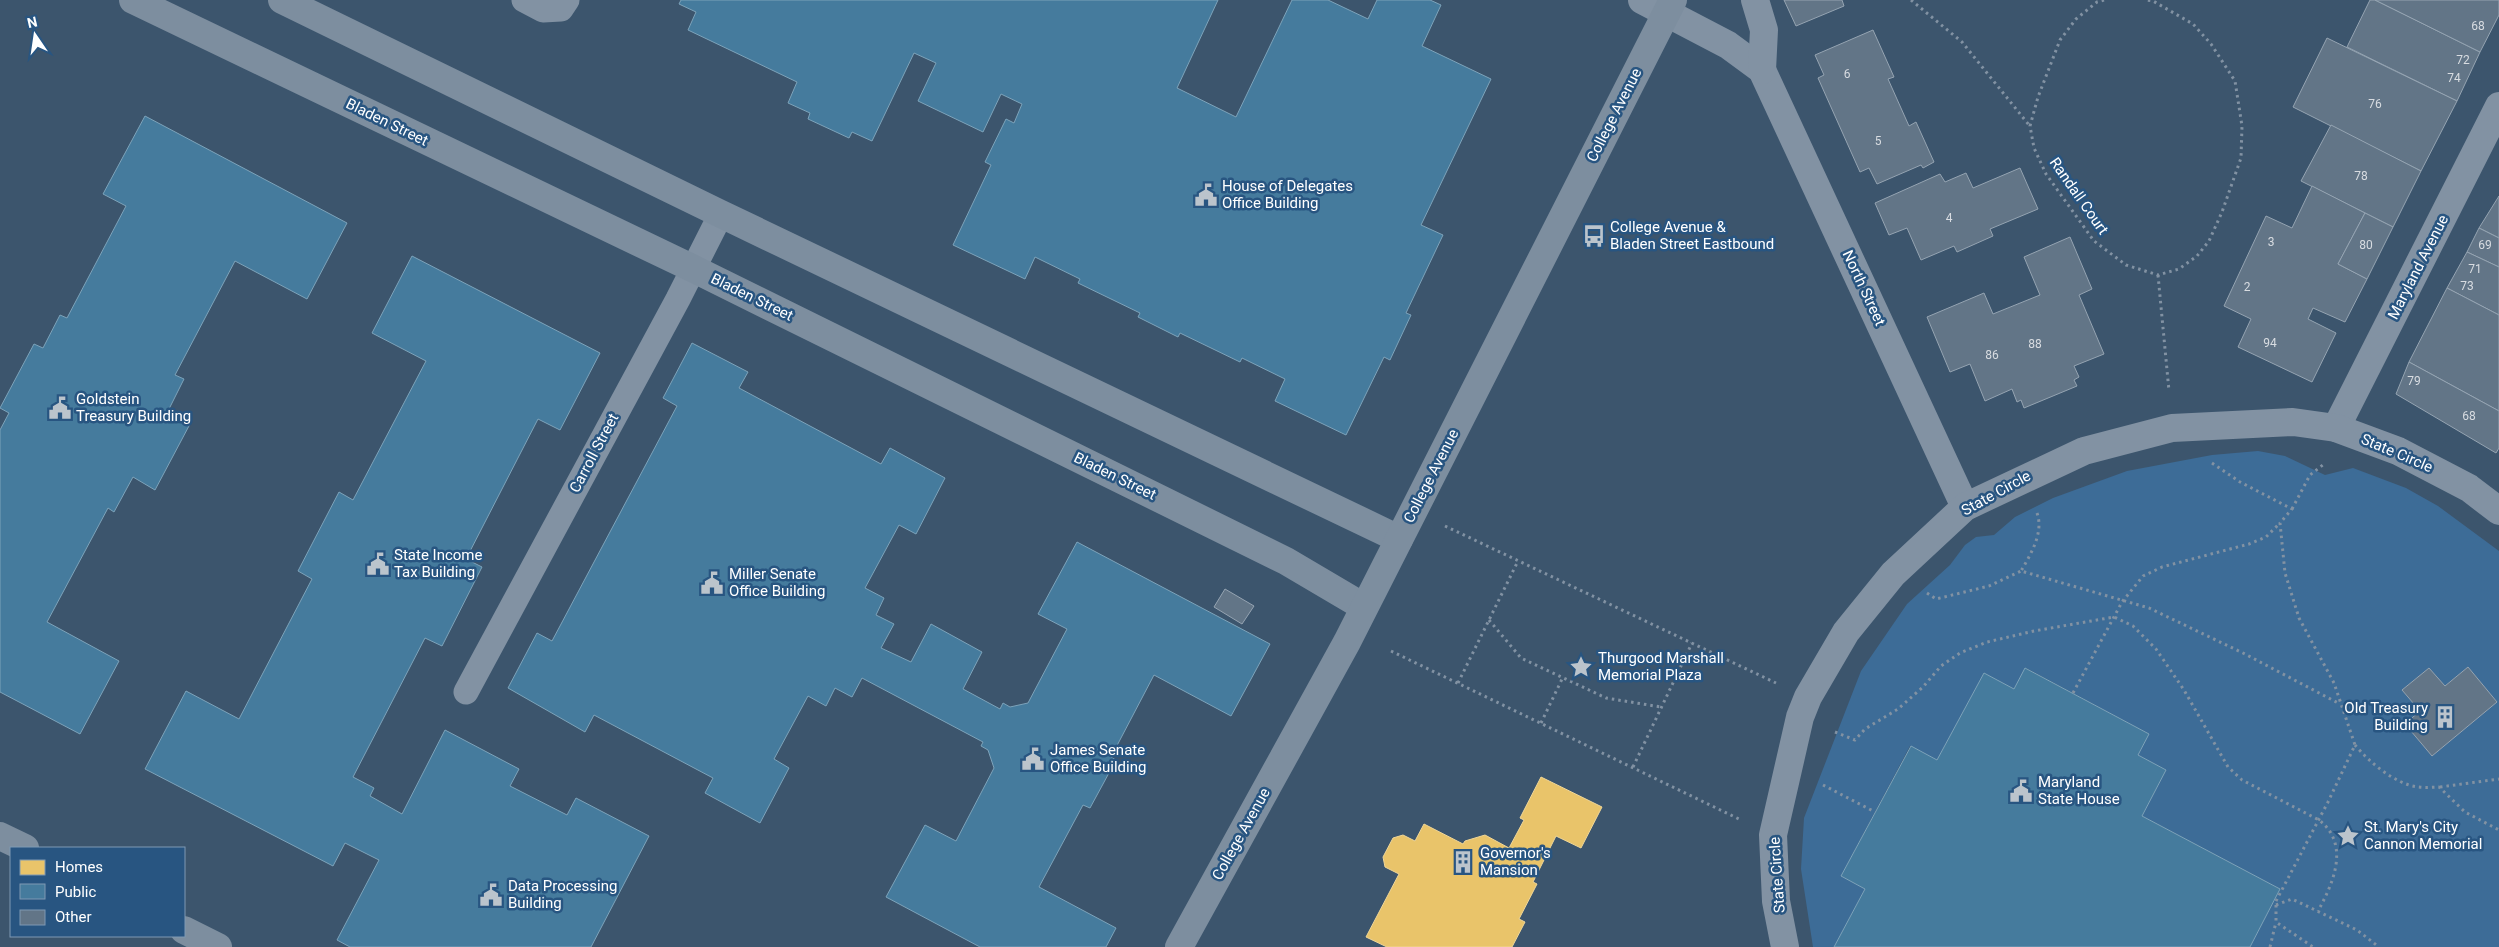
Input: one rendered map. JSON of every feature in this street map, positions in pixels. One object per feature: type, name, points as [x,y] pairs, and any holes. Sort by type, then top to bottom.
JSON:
[{"type":"main road","name":"Bladen Street","points":[[133,0],[694,269],[1286,561],[1364,607]]},
{"type":"main road","points":[[282,0],[721,214],[1399,539]]},
{"type":"main road","name":"College Avenue","points":[[1179,947],[1399,539],[1660,4]]},
{"type":"main road","points":[[0,836],[23,847]]},
{"type":"main road","points":[[185,930],[218,947]]},
{"type":"street","name":"North Street","points":[[1755,0],[1764,30],[1762,70],[1965,507]]},
{"type":"street","name":"North Street","points":[[1660,4],[1728,45],[1762,70]]},
{"type":"street","name":"Maryland Avenue","points":[[2336,428],[2499,106]]},
{"type":"street","name":"State Circle","points":[[1785,947],[1776,902],[1773,835],[1800,717],[1808,697],[1846,632],[1893,574],[1965,507],[2084,451],[2172,428],[2293,422],[2336,428],[2434,468],[2468,488],[2499,511]]},
{"type":"lane","points":[[524,0],[543,10],[561,10],[567,0]]},
{"type":"lane","name":"Carroll Street","points":[[466,692],[694,269],[721,214]]},
{"type":"path","name":"Randall Court","points":[[1911,0],[1962,42],[2030,126]]},
{"type":"path","name":"Randall Court","points":[[2104,0],[2097,2],[2076,19],[2060,40],[2040,90],[2030,126],[2034,148],[2046,174],[2094,241],[2126,265],[2158,275]]},
{"type":"path","points":[[2147,0],[2193,24],[2211,44],[2235,81],[2242,126],[2241,158],[2222,212],[2208,241],[2197,256],[2180,268],[2158,275],[2172,428]]},
{"type":"path","points":[[2208,459],[2218,469],[2292,509]]},
{"type":"path","points":[[2073,693],[2122,602],[2143,576],[2162,567],[2249,544],[2266,537],[2292,509],[2316,468]]},
{"type":"path","points":[[1413,511],[1808,697]]},
{"type":"path","points":[[1924,591],[1936,599],[1988,586],[2022,571],[2034,547],[2039,519]]},
{"type":"path","points":[[2280,524],[2285,573],[2299,618],[2334,683],[2355,745],[2363,755],[2402,782],[2419,788],[2499,779]]},
{"type":"path","points":[[1458,683],[1518,561]]},
{"type":"path","points":[[2022,571],[2122,602],[2149,608],[2341,704]]},
{"type":"path","points":[[1832,730],[1855,740],[1865,730],[1898,709],[1923,687],[1940,666],[1960,653],[1987,642],[2114,617],[2133,626],[2156,648],[2184,690],[2228,767],[2242,780],[2319,820],[2329,828],[2335,843],[2337,858],[2334,874],[2318,911]]},
{"type":"path","points":[[1488,620],[1521,658],[1606,698],[1661,707]]},
{"type":"path","points":[[1633,767],[1692,643]]},
{"type":"path","points":[[1391,651],[1773,835]]},
{"type":"path","points":[[1541,723],[1563,678]]},
{"type":"path","points":[[2270,947],[2276,922],[2275,903],[2319,820],[2355,745]]},
{"type":"path","points":[[1822,784],[1875,812]]},
{"type":"path","points":[[2439,787],[2465,812],[2499,830]]},
{"type":"path","points":[[2275,903],[2292,899],[2357,930],[2378,947]]},
{"type":"path","points":[[2276,922],[2313,947]]},
{"type":"shaded area","points":[[2258,451],[2285,456],[2325,475],[2353,468],[2406,488],[2438,506],[2499,551],[2499,947],[2250,947],[2280,889],[2142,816],[2166,770],[2138,755],[2149,734],[2026,668],[2014,689],[1984,673],[1937,760],[1910,746],[1841,876],[1865,889],[1834,947],[1813,947],[1801,869],[1804,818],[1861,671],[1907,604],[1950,565],[1965,545],[1976,537],[1994,535],[2015,517],[2053,498],[2127,471],[2212,455]],"holes":[[[2468,667],[2497,702],[2432,756],[2405,724],[2420,711],[2402,690],[2429,668],[2445,686]]]},
{"type":"building: Homes","name":"Governor's Mansion","points":[[1541,777],[1602,807],[1581,848],[1556,836],[1533,882],[1537,884],[1519,919],[1525,922],[1512,947],[1387,947],[1366,937],[1399,874],[1385,867],[1383,857],[1393,838],[1403,835],[1415,841],[1424,824],[1463,844],[1465,841],[1485,835],[1509,848],[1524,820],[1520,818]]},
{"type":"building: Public","name":"House of Delegates Office Building","points":[[681,0],[1218,0],[1177,88],[1236,117],[1292,0],[1328,0],[1368,19],[1377,0],[1430,0],[1441,5],[1422,46],[1491,79],[1421,225],[1443,235],[1406,313],[1411,315],[1390,360],[1384,357],[1346,435],[1275,401],[1285,379],[1242,358],[1240,362],[1180,333],[1178,337],[1138,317],[1140,313],[1078,283],[1080,279],[1035,257],[1025,279],[953,245],[991,165],[985,162],[1006,119],[1014,123],[1022,104],[1001,94],[983,132],[918,101],[936,63],[914,53],[872,141],[852,132],[849,138],[808,119],[810,113],[788,103],[797,82],[688,30],[696,12],[679,4]]},
{"type":"building: Public","points":[[145,116],[347,223],[307,299],[235,261],[175,375],[184,379],[167,413],[190,424],[155,490],[133,477],[114,512],[108,508],[47,622],[119,661],[80,734],[0,692],[0,430],[9,413],[0,408],[34,344],[43,348],[60,315],[67,318],[126,206],[103,194]]},
{"type":"building: Public","points":[[412,256],[600,353],[560,430],[538,419],[466,559],[482,567],[442,646],[425,638],[353,777],[374,788],[370,796],[402,814],[445,730],[519,769],[510,786],[567,815],[576,798],[649,836],[591,947],[350,947],[337,940],[379,860],[345,843],[333,866],[145,769],[186,691],[239,719],[312,579],[298,571],[339,492],[353,500],[426,361],[372,333]]},
{"type":"building: Public","points":[[692,343],[748,372],[739,388],[881,464],[890,448],[945,478],[916,534],[899,525],[865,588],[884,598],[876,615],[894,624],[881,648],[911,662],[931,624],[982,652],[963,689],[1000,709],[1003,703],[1010,707],[1028,703],[1067,629],[1038,614],[1077,542],[1270,644],[1231,716],[1154,675],[1111,757],[1116,760],[1090,808],[1083,805],[1039,887],[1116,928],[1106,947],[980,947],[886,897],[925,825],[956,841],[994,768],[988,750],[981,746],[983,742],[862,678],[852,697],[835,688],[826,706],[808,696],[774,759],[789,768],[760,823],[705,793],[713,778],[594,715],[585,732],[508,688],[537,633],[552,641],[677,406],[663,398]]},
{"type":"building: Public","name":"Maryland State House","points":[[2025,668],[2149,734],[2138,755],[2166,770],[2142,816],[2280,889],[2250,947],[1834,947],[1865,889],[1841,876],[1911,746],[1937,760],[1984,673],[2014,689]]},
{"type":"building: Other","points":[[1784,0],[1842,0],[1844,6],[1796,26]]},
{"type":"building: Other","points":[[2370,0],[2375,0],[2480,52],[2457,101],[2347,47]]},
{"type":"building: Other","points":[[2375,0],[2499,0],[2499,15],[2480,52]]},
{"type":"building: Other","points":[[1873,30],[1894,77],[1888,79],[1909,126],[1916,122],[1934,162],[1923,168],[1921,165],[1877,184],[1869,168],[1860,172],[1818,78],[1824,75],[1815,55]]},
{"type":"building: Other","points":[[2327,38],[2457,101],[2421,171],[2293,107]]},
{"type":"building: Other","points":[[2331,125],[2421,171],[2393,227],[2301,181]]},
{"type":"building: Other","points":[[2020,168],[2038,209],[1990,229],[1993,236],[1957,252],[1954,246],[1921,260],[1907,228],[1889,235],[1875,203],[1940,174],[1945,182],[1966,173],[1973,188]]},
{"type":"building: Other","points":[[2312,186],[2365,213],[2338,264],[2367,279],[2345,322],[2313,308],[2308,319],[2336,333],[2312,382],[2238,347],[2251,319],[2224,306],[2266,216],[2292,228]]},
{"type":"building: Other","points":[[2499,196],[2499,238],[2479,228]]},
{"type":"building: Other","points":[[2365,213],[2393,227],[2367,279],[2338,264]]},
{"type":"building: Other","points":[[2479,228],[2499,238],[2499,267],[2467,252]]},
{"type":"building: Other","points":[[2070,237],[2092,289],[2079,295],[2104,354],[2074,366],[2079,377],[2074,380],[2077,386],[2024,408],[2021,400],[2017,402],[2012,389],[1985,401],[1970,364],[1950,372],[1927,317],[1984,293],[1993,314],[2040,295],[2024,257]]},
{"type":"building: Other","points":[[2467,252],[2499,267],[2499,315],[2447,288]]},
{"type":"building: Other","points":[[2447,288],[2499,315],[2499,411],[2409,362]]},
{"type":"building: Other","points":[[2409,362],[2499,411],[2499,448],[2496,453],[2396,394]]},
{"type":"building: Other","points":[[1225,589],[1254,606],[1242,624],[1214,607]]},
{"type":"building: Other","name":"Old Treasury Building","points":[[2468,667],[2497,702],[2432,756],[2405,724],[2420,711],[2402,690],[2429,668],[2445,686]]},
{"type":"place","name":"House of Delegates Office Building","points":[[1206,195]]},
{"type":"place","name":"College Avenue & Bladen Street Eastbound","points":[[1594,236]]},
{"type":"place","name":"Goldstein Treasury Building","points":[[60,408]]},
{"type":"place","name":"State Income Tax Building","points":[[378,564]]},
{"type":"place","name":"Miller Senate Office Building","points":[[712,583]]},
{"type":"place","name":"Thurgood Marshall Memorial Plaza","points":[[1581,667]]},
{"type":"place","name":"Old Treasury Building","points":[[2445,717]]},
{"type":"place","name":"James Senate Office Building","points":[[1033,759]]},
{"type":"place","name":"Maryland State House","points":[[2021,791]]},
{"type":"place","name":"St. Mary's City Cannon Memorial","points":[[2348,836]]},
{"type":"place","name":"Governor's Mansion","points":[[1463,862]]},
{"type":"place","name":"Data Processing Building","points":[[491,895]]}]
